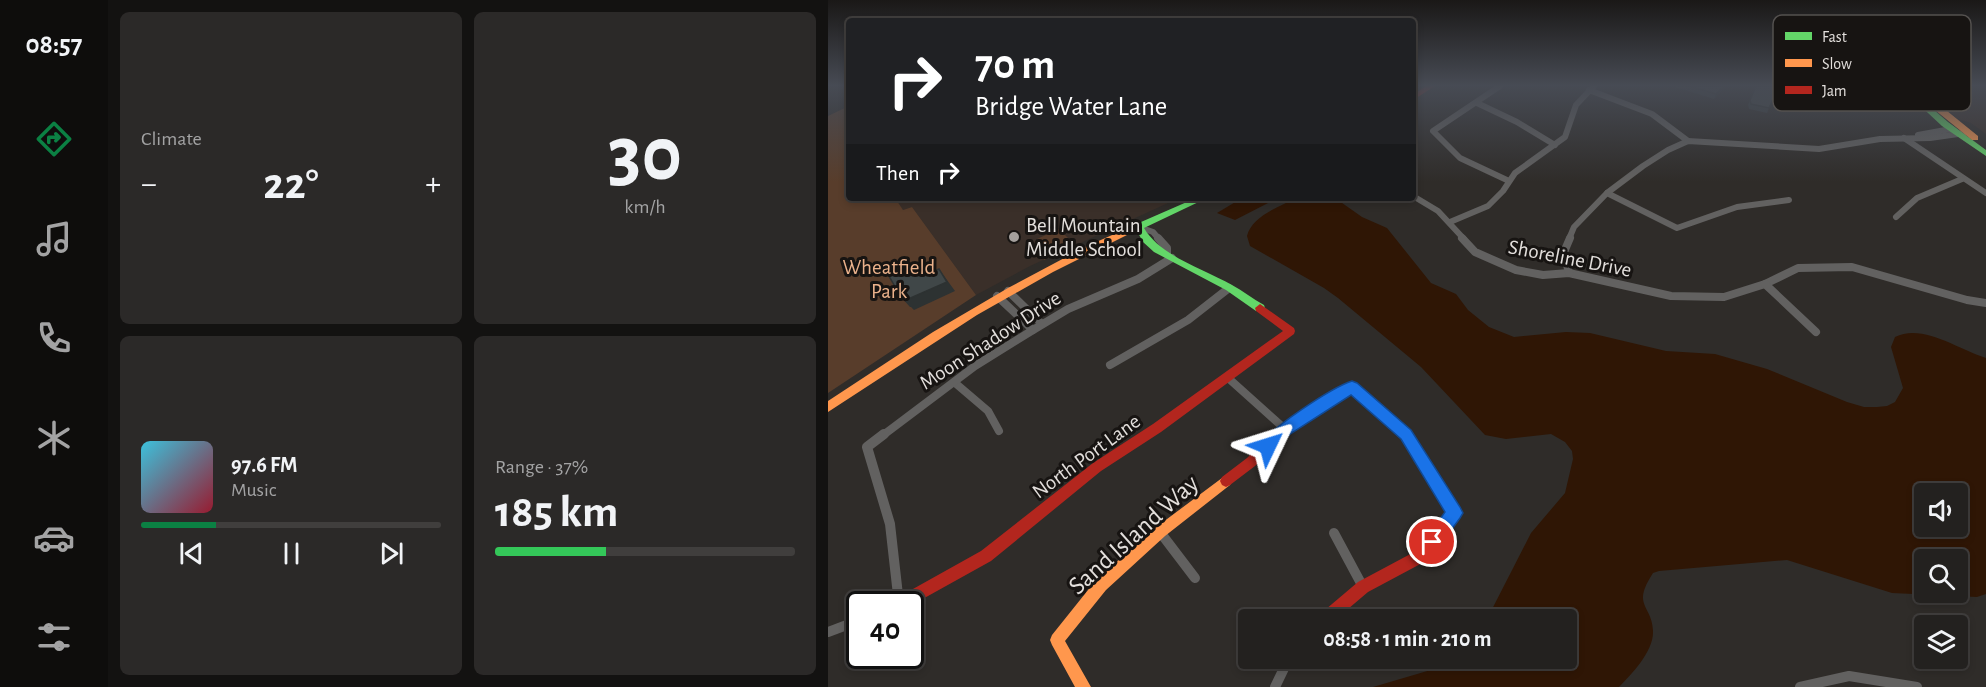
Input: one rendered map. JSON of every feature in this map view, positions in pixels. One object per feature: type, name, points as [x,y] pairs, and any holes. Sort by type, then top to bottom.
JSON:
[{"type":"street","points":[[1453,118],[1433,131],[1460,158],[1509,181]]},
{"type":"street","points":[[1509,118],[1555,145]]},
{"type":"street","points":[[1450,222],[1488,206],[1503,191],[1515,173],[1555,145],[1570,130],[1572,118]]},
{"type":"street","points":[[1657,118],[1688,141]]},
{"type":"street","points":[[1942,118],[1986,154]]},
{"type":"street","points":[[1945,118],[1959,132],[1986,147]]},
{"type":"street","points":[[1569,273],[1564,252],[1574,227],[1607,194],[1652,161],[1688,141],[1819,149],[1880,139],[1930,138],[1959,132]]},
{"type":"street","points":[[1905,138],[1962,179],[1986,193]]},
{"type":"street","points":[[1896,217],[1903,207],[1921,196],[1962,179]]},
{"type":"street","points":[[1607,194],[1677,228],[1737,207],[1789,200]]},
{"type":"street","name":"Shoreline Drive","points":[[1416,198],[1438,211],[1450,222],[1458,236],[1475,252],[1493,262],[1516,270],[1543,275],[1569,273],[1671,296],[1724,297],[1765,284],[1798,268],[1852,267],[1967,300],[1986,303]]},
{"type":"street","points":[[828,407],[919,345],[997,296],[1075,256],[1196,201]]},
{"type":"street","points":[[1110,365],[1188,320],[1229,288],[1158,252],[1143,236],[1139,227]]},
{"type":"street","name":"Moon Shadow Drive","points":[[898,591],[890,524],[867,447],[954,382],[1042,324],[1068,309],[1118,289],[1169,256]]},
{"type":"street","points":[[1765,284],[1816,332]]},
{"type":"street","name":"North Port Lane","points":[[923,591],[986,556],[1097,467],[1157,428],[1290,331],[1276,318],[1229,288]]},
{"type":"street","points":[[1008,291],[1042,324]]},
{"type":"street","points":[[997,296],[1033,330]]},
{"type":"street","points":[[1227,377],[1285,429]]},
{"type":"street","points":[[954,382],[988,411],[999,431]]},
{"type":"street","name":"Sand Island Way","points":[[1083,687],[1057,640],[1101,585],[1160,532],[1251,462],[1285,429],[1352,387],[1406,435],[1455,513],[1421,556],[1363,587]]},
{"type":"street","points":[[1160,532],[1195,578]]},
{"type":"street","points":[[1334,533],[1363,587],[1337,609]]},
{"type":"street","points":[[828,632],[846,625]]},
{"type":"street","points":[[1275,687],[1284,669]]},
{"type":"street","points":[[1800,687],[1851,681],[1917,687]]},
{"type":"shaded area","points":[[1986,118],[1986,134],[1971,123],[1958,119]]},
{"type":"shaded area","name":"Bell Mountain Middle School","points":[[890,201],[1172,201],[1030,266],[976,295],[912,207],[903,210]]},
{"type":"shaded area","points":[[1237,201],[1272,201],[1235,220],[1217,213]]},
{"type":"shaded area","points":[[1290,201],[1339,201],[1362,217],[1387,228],[1431,283],[1456,294],[1468,310],[1489,327],[1514,337],[1566,332],[1590,333],[1666,351],[1715,354],[1767,369],[1864,407],[1887,406],[1895,402],[1903,388],[1891,347],[1895,337],[1917,333],[1929,335],[1986,358],[1986,594],[1968,597],[1968,549],[1914,549],[1914,594],[1892,593],[1787,560],[1659,571],[1653,573],[1643,599],[1652,622],[1650,646],[1641,662],[1619,687],[1373,687],[1434,669],[1577,669],[1577,609],[1492,609],[1531,533],[1565,493],[1573,459],[1572,451],[1565,442],[1551,434],[1506,439],[1485,435],[1421,367],[1338,298],[1250,246],[1247,236],[1254,223]]},
{"type":"green space","name":"Wheatfield Park","points":[[828,118],[846,118],[846,201],[897,201],[903,210],[912,207],[976,295],[828,393]]},
{"type":"green space","points":[[1059,229],[1076,246],[1044,260],[1037,239]]},
{"type":"building","points":[[924,261],[932,272],[939,269],[947,282],[906,300],[903,296],[901,297],[889,276]]},
{"type":"traffic: fast","points":[[1938,118],[1986,154]]},
{"type":"traffic: fast","points":[[1128,231],[1196,201]]},
{"type":"traffic: fast","points":[[1139,227],[1146,240],[1157,250],[1229,288],[1260,308]]},
{"type":"traffic: slow","points":[[1950,118],[1975,138]]},
{"type":"traffic: slow","points":[[828,407],[900,358],[1011,290],[1128,231]]},
{"type":"traffic: slow","points":[[1083,687],[1057,640],[1101,585],[1160,532],[1226,481]]},
{"type":"traffic: jam","points":[[923,591],[986,556],[1097,467],[1157,428],[1290,331],[1260,308]]},
{"type":"traffic: jam","points":[[1226,481],[1251,462],[1285,429],[1352,387],[1406,434],[1455,513],[1421,556],[1363,587],[1337,609]]},
{"type":"place","name":"Bell Mountain Middle School","points":[[1014,237]]},
{"type":"route","points":[[1268,446],[1285,429],[1352,387],[1406,435],[1455,513],[1432,542]]}]
